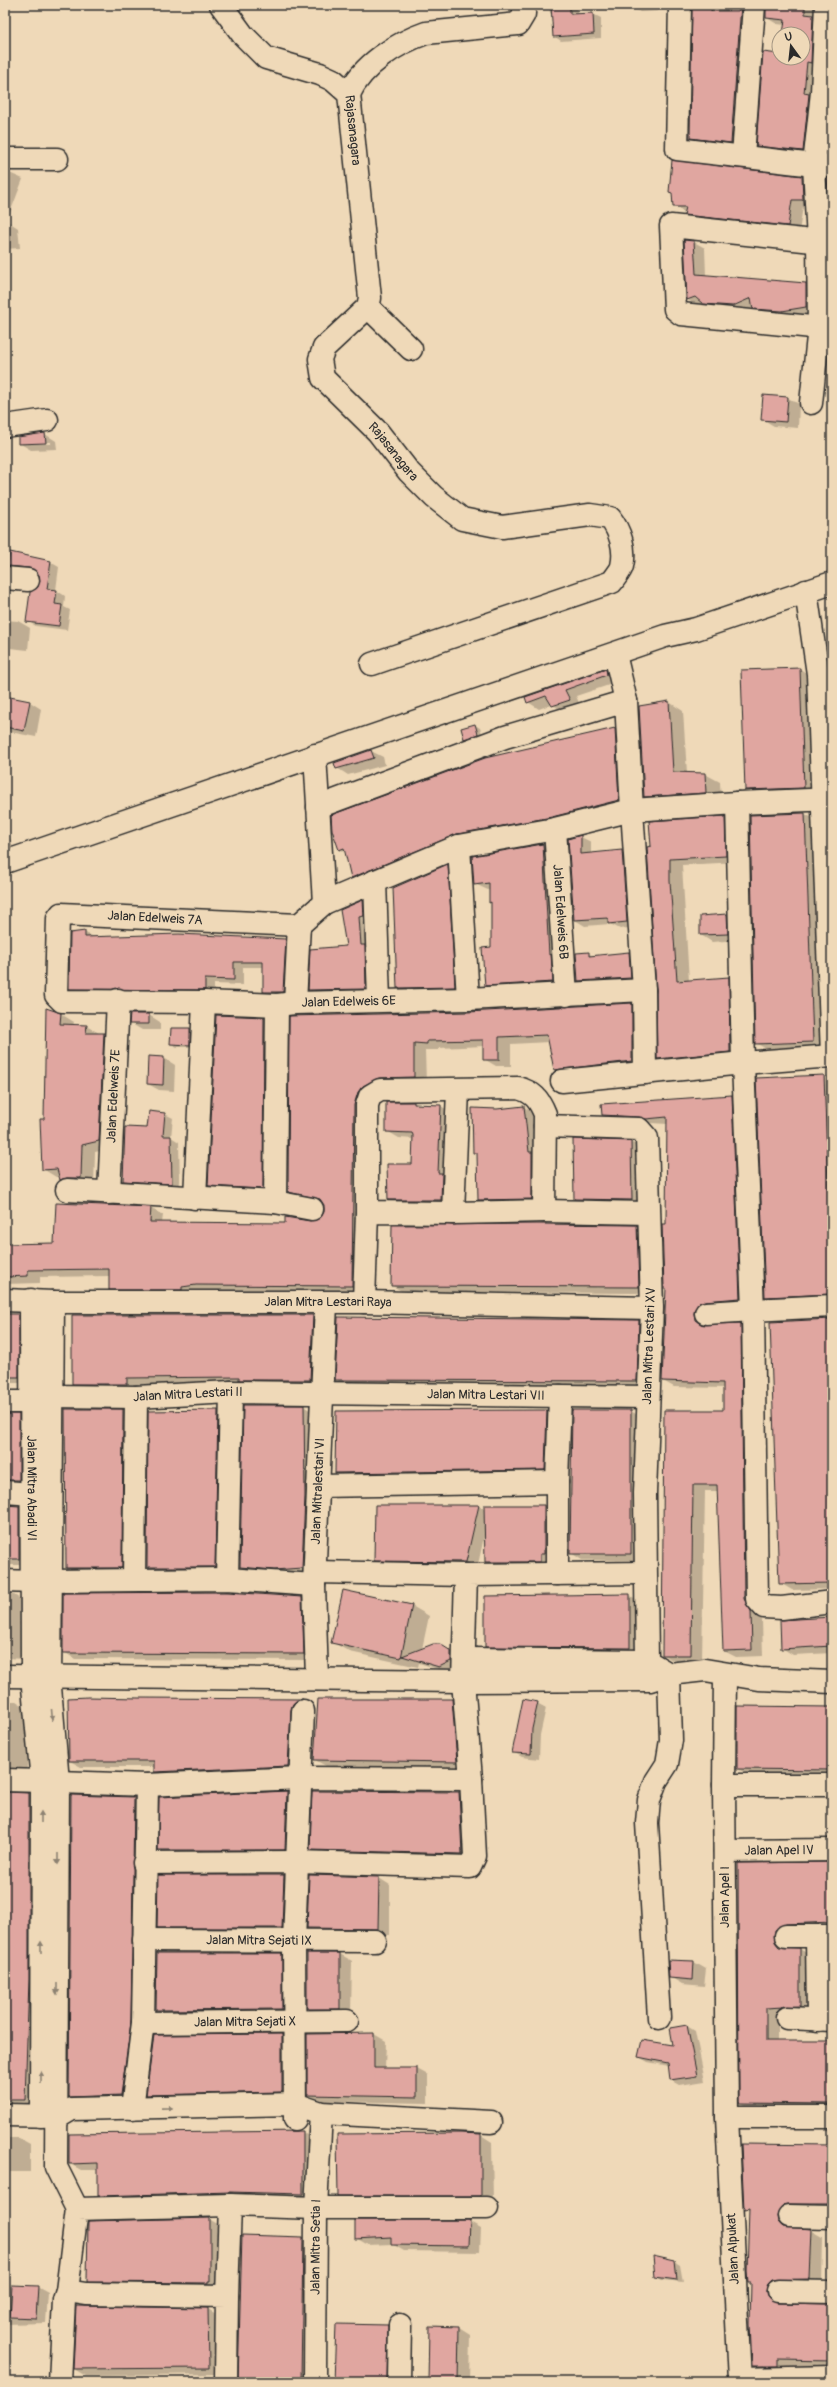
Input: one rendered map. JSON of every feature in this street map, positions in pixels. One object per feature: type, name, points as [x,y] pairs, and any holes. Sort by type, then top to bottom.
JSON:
[{"type":"street","name":"Rajasanagara","points":[[221,5],[243,35],[266,58],[320,74],[333,80],[349,94],[370,298],[368,307],[324,348],[320,359],[323,378],[378,432],[409,472],[434,496],[462,519],[502,527],[590,515],[610,518],[618,528],[622,543],[622,566],[612,582],[372,664]]},
{"type":"street","points":[[349,94],[355,81],[364,71],[413,38],[426,33],[518,24],[524,14],[524,5]]},
{"type":"street","points":[[680,5],[676,147],[681,151],[823,165]]},
{"type":"street","points":[[743,156],[754,5]]},
{"type":"street","points":[[811,403],[825,328],[823,165],[827,93],[828,13]]},
{"type":"street","points":[[5,159],[57,160]]},
{"type":"street","points":[[825,242],[671,226],[675,309],[681,314],[825,328]]},
{"type":"street","points":[[368,307],[411,349]]},
{"type":"street","points":[[5,426],[47,420]]},
{"type":"street","points":[[5,578],[28,580]]},
{"type":"street","points":[[5,862],[665,636],[808,604],[832,583]]},
{"type":"street","points":[[562,1081],[743,1063],[832,1056],[826,799],[818,674],[808,604]]},
{"type":"street","points":[[615,654],[626,701],[644,990],[645,1073]]},
{"type":"street","points":[[318,807],[505,737],[626,701]]},
{"type":"street","points":[[315,756],[324,903]]},
{"type":"street","points":[[275,1202],[286,1004],[299,925],[324,903],[459,846],[555,829],[632,810],[737,802],[826,799]]},
{"type":"street","points":[[737,802],[743,1063],[753,1310],[757,1599],[764,1607],[782,1608],[832,1602]]},
{"type":"street","name":"Jalan Edelweis 6B","points":[[555,829],[566,995]]},
{"type":"street","points":[[459,846],[468,999]]},
{"type":"street","points":[[375,881],[379,1000]]},
{"type":"street","name":"Jalan Edelweis 7A","points":[[56,996],[58,918],[61,914],[299,925]]},
{"type":"street","name":"Jalan Edelweis 6E","points":[[56,996],[62,1001],[118,1000],[286,1004],[379,1000],[468,999],[644,990]]},
{"type":"street","name":"Jalan Edelweis 7E","points":[[109,1193],[118,1000]]},
{"type":"street","points":[[195,1198],[204,1002]]},
{"type":"street","points":[[364,1302],[368,1212],[367,1104],[370,1096],[380,1090],[518,1088],[529,1091],[540,1100],[545,1114],[544,1210]]},
{"type":"street","points":[[453,1213],[458,1090]]},
{"type":"street","name":"Jalan Mitra Lestari XV","points":[[545,1126],[617,1127],[639,1129],[647,1138],[648,1213],[652,1308],[647,1397],[645,1573],[647,1661]]},
{"type":"street","points":[[67,1190],[275,1202],[312,1209]]},
{"type":"street","points":[[368,1212],[453,1213],[544,1210],[648,1213]]},
{"type":"street","name":"Jalan Mitra Lestari Raya","points":[[5,1300],[53,1302],[364,1302],[652,1308]]},
{"type":"street","name":"Jalan Mitra Abadi VI","points":[[30,1300],[42,1399],[33,1494],[41,1581]]},
{"type":"street","points":[[53,1302],[42,1399],[41,1581],[41,1677],[50,1782],[51,2116],[56,2167],[77,2210],[63,2316],[60,2382]]},
{"type":"street","name":"Jalan Mitralestari VI","points":[[317,1679],[314,1579],[324,1392],[326,1303]]},
{"type":"street","points":[[706,1313],[832,1306]]},
{"type":"street","points":[[227,1579],[232,1392]]},
{"type":"street","name":"Jalan Mitra Lestari II","points":[[5,1402],[42,1399],[136,1397],[232,1392],[324,1392]]},
{"type":"street","name":"Jalan Mitra Lestari VII","points":[[324,1392],[647,1397]]},
{"type":"street","points":[[557,1574],[557,1482],[560,1396]]},
{"type":"street","points":[[134,1580],[136,1397]]},
{"type":"street","points":[[318,1486],[557,1482]]},
{"type":"street","points":[[5,1492],[33,1494]]},
{"type":"street","points":[[5,1581],[314,1579],[466,1575],[645,1573]]},
{"type":"street","points":[[144,1863],[297,1862],[470,1867],[475,1856],[471,1779],[463,1681],[466,1659],[466,1575]]},
{"type":"street","points":[[466,1659],[647,1661],[697,1672],[759,1679],[832,1682]]},
{"type":"street","points":[[5,1676],[463,1681],[650,1680],[697,1672]]},
{"type":"street","points":[[659,2018],[647,1823],[650,1800],[656,1781],[667,1764],[670,1746],[697,1672]]},
{"type":"street","name":"Jalan Apel I","points":[[697,1672],[724,1785],[727,2117]]},
{"type":"street","name":"Jalan Mitra Setia I","points":[[303,1711],[294,1941],[296,2022],[316,2208],[315,2382]]},
{"type":"street","points":[[5,1780],[147,1785],[301,1778],[471,1779]]},
{"type":"street","points":[[132,2108],[143,2023],[144,1863],[147,1785]]},
{"type":"street","points":[[724,1785],[832,1785]]},
{"type":"street","name":"Jalan Apel IV","points":[[725,1851],[832,1850]]},
{"type":"street","points":[[786,1936],[825,1936],[825,2020],[787,2018]]},
{"type":"street","name":"Jalan Mitra Sejati IX","points":[[144,1940],[375,1941]]},
{"type":"street","name":"Jalan Mitra Sejati X","points":[[143,2023],[347,2021]]},
{"type":"street","points":[[51,2116],[72,2109],[132,2108],[306,2112],[491,2122]]},
{"type":"street","points":[[5,2115],[51,2116],[72,2123],[306,2112]]},
{"type":"street","points":[[727,2117],[832,2118]]},
{"type":"street","name":"Jalan Alpukat","points":[[727,2117],[740,2381]]},
{"type":"street","points":[[77,2210],[230,2205],[316,2208],[487,2208]]},
{"type":"street","points":[[226,2382],[230,2205]]},
{"type":"street","points":[[789,2216],[832,2217]]},
{"type":"street","points":[[67,2291],[86,2294],[228,2296]]},
{"type":"street","points":[[778,2291],[832,2292]]},
{"type":"street","points":[[399,2382],[400,2325]]},
{"type":"street","points":[[740,2381],[832,2377]]},
{"type":"building","points":[[551,5],[570,5],[570,14],[593,13],[594,34],[553,37]]},
{"type":"building","points":[[692,5],[712,5],[711,11],[738,11],[739,5],[741,5],[731,143],[690,138]]},
{"type":"building","points":[[766,5],[805,5],[805,14],[813,15],[811,63],[811,26],[784,26],[785,20],[766,18]]},
{"type":"building","points":[[763,52],[771,53],[771,66],[807,66],[804,93],[809,94],[803,151],[756,146]]},
{"type":"building","points":[[832,116],[832,153],[828,153]]},
{"type":"building","points":[[672,160],[802,176],[803,200],[792,200],[788,226],[684,215],[686,207],[673,207],[672,193],[669,192]]},
{"type":"building","points":[[827,178],[832,178],[832,204],[829,203]]},
{"type":"building","points":[[684,240],[694,241],[696,274],[806,283],[806,307],[782,311],[753,309],[751,298],[733,306],[703,304],[695,297],[687,300]]},
{"type":"building","points":[[763,395],[788,397],[786,422],[761,420]]},
{"type":"building","points":[[45,433],[46,443],[18,444],[18,437]]},
{"type":"building","points":[[10,552],[51,561],[47,589],[57,590],[55,604],[62,605],[59,626],[26,622],[30,592],[38,587],[39,575],[29,568],[8,566]]},
{"type":"building","points":[[800,668],[804,788],[745,790],[741,670]]},
{"type":"building","points":[[606,669],[607,675],[565,690],[570,700],[552,706],[546,696],[527,703],[525,697]]},
{"type":"building","points":[[5,696],[30,701],[24,731],[5,727]]},
{"type":"building","points":[[669,701],[673,772],[705,773],[706,793],[644,797],[639,706]]},
{"type":"building","points":[[475,724],[478,734],[464,739],[461,728]]},
{"type":"building","points":[[615,728],[619,800],[552,817],[457,834],[351,878],[344,848],[339,850],[332,830],[331,815],[485,758]]},
{"type":"building","points":[[371,750],[374,758],[336,769],[334,763]]},
{"type":"building","points":[[805,813],[813,1042],[755,1044],[750,815]]},
{"type":"building","points":[[725,816],[726,856],[670,859],[670,881],[677,981],[729,977],[730,1052],[657,1059],[656,989],[647,847],[651,846],[649,821]]},
{"type":"building","points":[[581,835],[581,854],[622,850],[627,922],[608,924],[608,918],[574,920],[568,839]]},
{"type":"building","points":[[543,844],[549,955],[551,954],[553,982],[485,986],[482,948],[491,947],[491,902],[489,903],[489,883],[474,885],[472,856]]},
{"type":"building","points":[[448,864],[455,987],[397,988],[393,888]]},
{"type":"building","points":[[363,900],[364,916],[359,917],[361,945],[365,945],[366,989],[308,990],[310,949],[346,946],[340,910]]},
{"type":"building","points":[[727,914],[728,934],[700,935],[700,916]]},
{"type":"building","points":[[85,931],[85,937],[179,934],[286,939],[283,992],[263,992],[263,962],[234,962],[234,980],[205,979],[205,990],[69,989],[70,933]]},
{"type":"building","points":[[589,952],[589,956],[629,952],[631,978],[578,981],[576,953]]},
{"type":"building","points":[[632,1003],[632,1061],[554,1070],[547,1035],[499,1037],[499,1060],[483,1060],[483,1040],[427,1041],[427,1044],[414,1043],[414,1077],[379,1078],[363,1086],[358,1092],[354,1105],[352,1286],[196,1285],[182,1287],[182,1290],[109,1290],[109,1269],[28,1270],[28,1276],[5,1277],[5,1244],[54,1243],[56,1203],[151,1207],[150,1222],[285,1223],[285,1217],[310,1221],[321,1217],[324,1212],[324,1205],[320,1199],[288,1192],[289,1016],[468,1012]]},
{"type":"building","points":[[46,1008],[61,1013],[60,1024],[87,1025],[86,1033],[104,1033],[99,1141],[82,1145],[81,1178],[67,1178],[60,1180],[57,1169],[42,1170],[40,1119],[44,1119]]},
{"type":"building","points":[[130,1014],[149,1014],[149,1024],[129,1024]]},
{"type":"building","points":[[216,1015],[264,1017],[263,1189],[208,1186]]},
{"type":"building","points":[[171,1028],[190,1028],[190,1045],[170,1044]]},
{"type":"building","points":[[148,1056],[164,1057],[163,1085],[147,1084]]},
{"type":"building","points":[[824,1075],[832,1294],[765,1297],[756,1078]]},
{"type":"building","points":[[732,1095],[740,1298],[705,1301],[699,1303],[694,1313],[695,1320],[701,1324],[741,1323],[744,1599],[751,1611],[752,1650],[723,1651],[717,1485],[693,1485],[691,1655],[662,1655],[664,1410],[723,1410],[723,1383],[662,1381],[666,1288],[664,1288],[662,1224],[666,1224],[667,1117],[646,1119],[639,1117],[602,1115],[601,1104]]},
{"type":"building","points":[[386,1102],[414,1102],[414,1104],[441,1105],[438,1173],[442,1173],[441,1200],[388,1200],[387,1164],[412,1164],[413,1135],[412,1133],[386,1132]]},
{"type":"building","points":[[524,1106],[529,1152],[532,1152],[532,1199],[478,1200],[477,1153],[473,1153],[472,1108],[497,1109]]},
{"type":"building","points":[[149,1111],[165,1113],[163,1136],[171,1136],[172,1184],[123,1181],[125,1127],[147,1128]]},
{"type":"building","points":[[573,1139],[631,1141],[632,1200],[574,1199]]},
{"type":"building","points":[[392,1225],[637,1225],[639,1287],[391,1286]]},
{"type":"building","points":[[5,1314],[19,1314],[19,1377],[5,1377]]},
{"type":"building","points":[[72,1315],[313,1315],[310,1380],[239,1380],[239,1377],[127,1378],[127,1384],[72,1384]]},
{"type":"building","points":[[338,1317],[639,1320],[637,1381],[335,1380]]},
{"type":"building","points":[[832,1319],[832,1583],[779,1584],[770,1322]]},
{"type":"building","points":[[243,1405],[304,1405],[305,1496],[302,1568],[274,1570],[240,1567]]},
{"type":"building","points":[[65,1409],[123,1409],[122,1568],[66,1568]]},
{"type":"building","points":[[218,1410],[215,1567],[147,1567],[148,1411]]},
{"type":"building","points":[[547,1410],[545,1470],[335,1473],[336,1411]]},
{"type":"building","points":[[572,1410],[631,1410],[631,1554],[570,1554]]},
{"type":"building","points":[[5,1414],[19,1414],[19,1480],[5,1480]]},
{"type":"building","points":[[5,1505],[19,1506],[19,1559],[5,1559]]},
{"type":"building","points":[[375,1505],[479,1505],[466,1562],[374,1561]]},
{"type":"building","points":[[484,1505],[544,1505],[544,1554],[540,1554],[540,1562],[485,1562]]},
{"type":"building","points":[[343,1590],[412,1605],[401,1658],[331,1643]]},
{"type":"building","points":[[227,1592],[302,1597],[304,1654],[63,1653],[63,1593]]},
{"type":"building","points":[[630,1594],[630,1648],[485,1647],[485,1596]]},
{"type":"building","points":[[832,1617],[832,1646],[781,1649],[780,1620]]},
{"type":"building","points":[[433,1644],[440,1644],[451,1651],[451,1661],[439,1667],[402,1656]]},
{"type":"building","points":[[68,1698],[302,1699],[293,1704],[291,1710],[288,1766],[154,1772],[154,1761],[69,1761]]},
{"type":"building","points":[[318,1699],[452,1699],[457,1762],[314,1760]]},
{"type":"building","points":[[523,1699],[538,1702],[532,1729],[531,1754],[512,1753]]},
{"type":"building","points":[[737,1706],[832,1707],[832,1770],[737,1769]]},
{"type":"building","points":[[287,1791],[285,1850],[158,1850],[159,1797]]},
{"type":"building","points":[[312,1791],[459,1792],[462,1854],[310,1850]]},
{"type":"building","points":[[5,1792],[29,1793],[29,1979],[25,2100],[5,2100]]},
{"type":"building","points":[[71,1795],[134,1797],[131,2022],[121,2095],[69,2097]]},
{"type":"building","points":[[832,1862],[832,1922],[786,1924],[775,1930],[775,1942],[779,1947],[800,1948],[800,2006],[766,2008],[766,2041],[832,2041],[832,2104],[739,2103],[738,1863]]},
{"type":"building","points":[[158,1875],[284,1875],[282,1928],[157,1928]]},
{"type":"building","points":[[309,1875],[379,1877],[378,1929],[307,1928]]},
{"type":"building","points":[[157,1953],[282,1953],[282,2009],[156,2010]]},
{"type":"building","points":[[307,1953],[340,1953],[340,2009],[307,2009]]},
{"type":"building","points":[[668,1960],[694,1961],[693,1980],[669,1978]]},
{"type":"building","points":[[687,2025],[697,2076],[670,2080],[668,2063],[638,2057],[642,2040],[673,2045],[670,2028]]},
{"type":"building","points":[[374,2033],[374,2068],[417,2068],[417,2097],[307,2095],[307,2034]]},
{"type":"building","points":[[282,2034],[282,2092],[146,2095],[154,2035]]},
{"type":"building","points":[[303,2131],[303,2194],[230,2192],[98,2196],[98,2163],[69,2164],[69,2134]]},
{"type":"building","points":[[337,2134],[481,2134],[481,2196],[338,2196]]},
{"type":"building","points":[[741,2144],[832,2145],[832,2204],[783,2205],[777,2215],[778,2222],[783,2227],[812,2229],[810,2279],[772,2280],[768,2284],[766,2291],[767,2297],[777,2303],[832,2304],[832,2361],[778,2360],[778,2366],[752,2366],[750,2324],[751,2283],[748,2283],[747,2272],[749,2209],[744,2210]]},
{"type":"building","points":[[210,2218],[210,2281],[208,2281],[208,2283],[87,2282],[88,2221]]},
{"type":"building","points":[[355,2220],[470,2220],[469,2246],[391,2245],[391,2237],[355,2239]]},
{"type":"building","points":[[242,2235],[303,2237],[301,2382],[238,2382]]},
{"type":"building","points":[[653,2256],[675,2261],[677,2280],[655,2277]]},
{"type":"building","points":[[12,2285],[38,2286],[36,2318],[10,2317]]},
{"type":"building","points":[[76,2306],[208,2308],[209,2368],[73,2369]]},
{"type":"building","points":[[336,2324],[388,2325],[387,2382],[334,2382]]},
{"type":"building","points":[[429,2326],[459,2327],[458,2382],[428,2382]]}]
